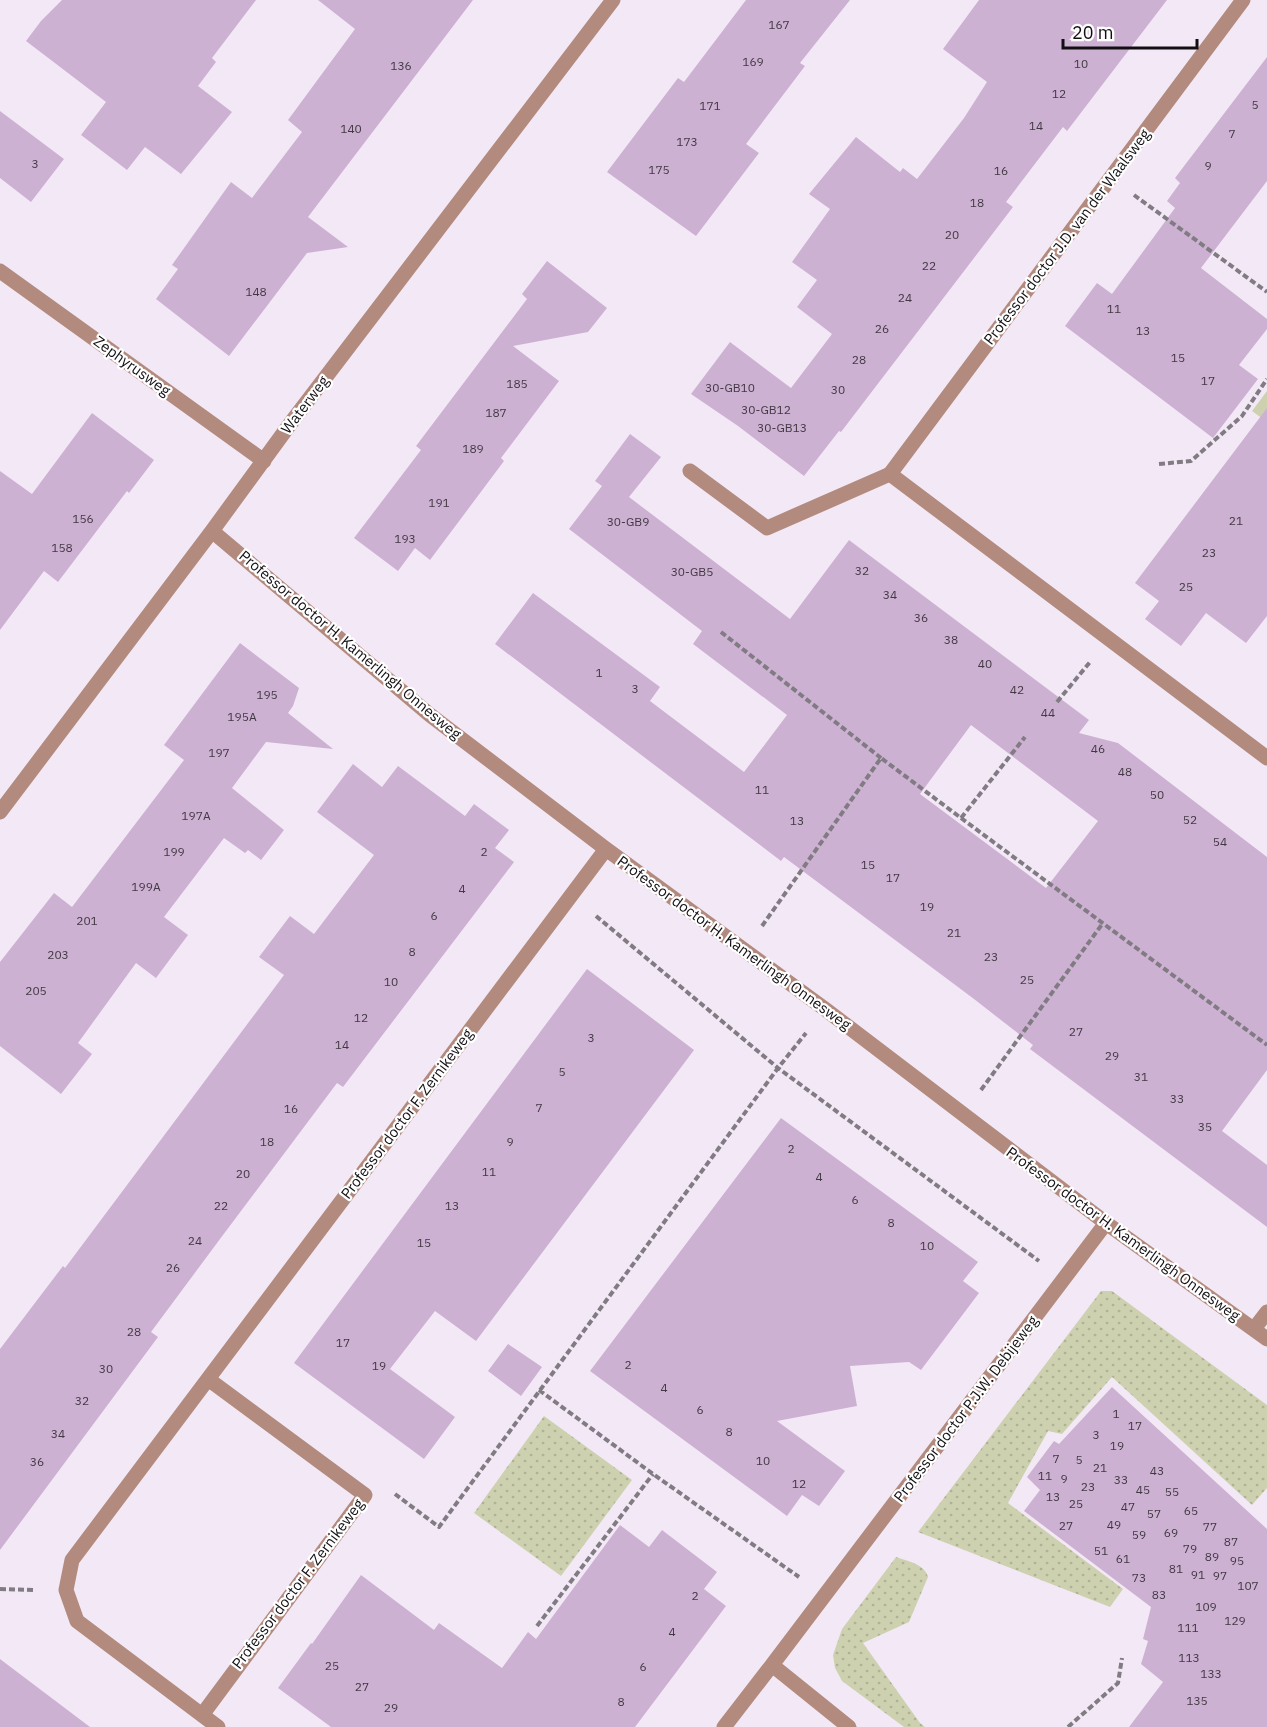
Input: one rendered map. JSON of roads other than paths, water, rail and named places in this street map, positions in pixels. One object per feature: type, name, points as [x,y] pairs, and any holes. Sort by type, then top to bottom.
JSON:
[{"type":"street","name":"Waterweg","points":[[0,812],[613,0]]},
{"type":"street","name":"Professor doctor J.D. van der Waalsweg","points":[[690,471],[766,528],[890,474],[1243,0]]},
{"type":"street","name":"Zephyrusweg","points":[[0,271],[264,461]]},
{"type":"street","points":[[890,474],[1267,759]]},
{"type":"street","name":"Professor doctor H. Kamerlingh Onnesweg","points":[[213,531],[430,715],[606,849],[825,1009],[1106,1223],[1267,1339]]},
{"type":"street","name":"Professor doctor F. Zernikeweg","points":[[218,1727],[77,1621],[66,1590],[72,1560],[606,849]]},
{"type":"street","name":"Professor doctor P.J.W. Debijeweg","points":[[724,1727],[1106,1223]]},
{"type":"street","points":[[1254,1329],[1267,1312]]},
{"type":"street","name":"Professor doctor F. Zernikeweg","points":[[202,1715],[364,1495],[208,1379]]},
{"type":"street","points":[[772,1665],[849,1727]]}]
